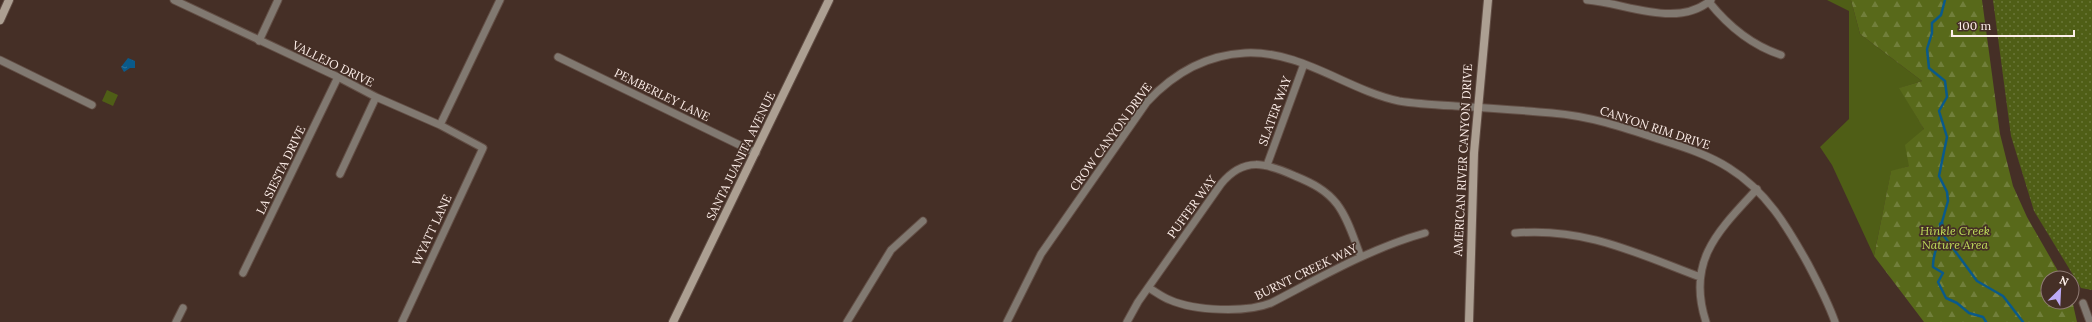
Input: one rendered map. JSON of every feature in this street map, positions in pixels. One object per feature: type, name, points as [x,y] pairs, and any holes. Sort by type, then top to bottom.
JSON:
[{"type":"street","points":[[0,20],[9,0]]},
{"type":"street","name":"VALLEJO DRIVE","points":[[174,0],[338,77],[376,97],[440,125],[483,148]]},
{"type":"street","points":[[259,41],[278,0]]},
{"type":"street","points":[[440,125],[500,0]]},
{"type":"street","name":"SANTA JUANITA AVENUE","points":[[673,322],[828,0]]},
{"type":"street","name":"AMERICAN RIVER CANYON DRIVE","points":[[1469,322],[1471,202],[1477,108],[1488,0]]},
{"type":"street","points":[[1587,0],[1621,4],[1652,12],[1668,14],[1691,10],[1710,1],[1722,18],[1742,36],[1781,55]]},
{"type":"street","name":"CROW CANYON DRIVE","points":[[1007,322],[1041,254],[1148,102],[1161,87],[1189,68],[1208,60],[1235,54],[1255,53],[1276,55],[1304,64],[1369,92],[1394,99],[1419,104],[1477,108]]},
{"type":"street","name":"PEMBERLEY LANE","points":[[558,57],[756,152]]},
{"type":"street","points":[[0,60],[92,105]]},
{"type":"street","name":"SLATER WAY","points":[[1267,165],[1304,64]]},
{"type":"street","name":"LA SIESTA DRIVE","points":[[243,273],[338,77]]},
{"type":"street","points":[[340,174],[376,97]]},
{"type":"street","name":"CANYON RIM DRIVE","points":[[1477,108],[1574,115],[1615,124],[1696,151],[1731,169],[1757,189],[1780,216],[1791,232],[1823,292],[1835,322]]},
{"type":"street","name":"WYATT LANE","points":[[402,322],[483,148]]},
{"type":"street","name":"PUFFER WAY","points":[[1128,322],[1149,288],[1226,179],[1241,168],[1254,164],[1267,165],[1312,183],[1331,197],[1345,217],[1361,257]]},
{"type":"street","points":[[1706,322],[1700,304],[1700,277],[1707,251],[1716,234],[1757,189]]},
{"type":"street","points":[[847,322],[891,250],[923,221]]},
{"type":"street","points":[[1515,233],[1552,232],[1594,238],[1700,277]]},
{"type":"street","name":"BURNT CREEK WAY","points":[[1149,288],[1162,297],[1177,303],[1232,310],[1248,309],[1271,303],[1361,257],[1388,245],[1425,233]]},
{"type":"street","points":[[2083,303],[2090,322]]},
{"type":"street","points":[[176,322],[183,308]]},
{"type":"green space","points":[[1827,0],[1851,0],[1860,34],[1922,81],[1900,88],[1924,129],[1909,166],[1891,172],[1874,256],[1832,165],[1820,147],[1849,119],[1849,11]]},
{"type":"green space","name":"Hinkle Creek Nature Area","points":[[1851,0],[1982,0],[2000,134],[2013,186],[2027,217],[2057,270],[2040,270],[2040,310],[2074,310],[2077,322],[1924,322],[1874,256],[1891,171],[1909,166],[1905,145],[1924,129],[1899,88],[1922,81],[1860,34]]},
{"type":"green space","points":[[1993,0],[2092,0],[2092,290],[2081,288],[2080,270],[2070,270],[2034,211],[2011,136]]},
{"type":"green space","points":[[107,90],[118,95],[113,106],[102,101]]},
{"type":"water","points":[[128,58],[135,61],[135,68],[130,68],[124,72],[121,67]]},
{"type":"waterway","points":[[1945,0],[1941,15],[1932,23],[1932,33],[1927,49],[1929,68],[1945,81],[1947,97],[1939,111],[1947,137],[1939,176],[1947,192],[1948,201],[1942,222],[1944,236],[1977,281],[2003,296],[2023,322]]},
{"type":"waterway","points":[[1942,222],[1940,224],[1940,236],[1933,262],[1933,267],[1943,273],[1938,282],[1946,298],[1957,303],[1969,313],[1983,317],[1986,322]]}]
